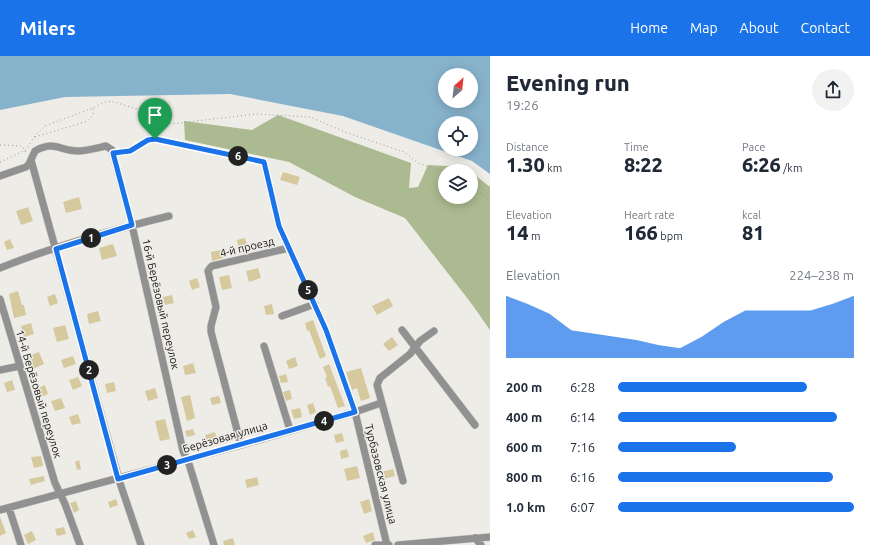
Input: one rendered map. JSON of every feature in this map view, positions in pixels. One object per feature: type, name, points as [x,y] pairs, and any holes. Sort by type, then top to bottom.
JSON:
[{"type":"street","points":[[0,176],[26,167],[35,151],[52,145],[78,151],[106,146],[111,148],[113,153]]},
{"type":"street","name":"16-й Берёзовый переулок","points":[[113,153],[132,225],[183,451],[189,464],[214,545]]},
{"type":"street","points":[[31,160],[118,479],[141,545]]},
{"type":"street","name":"Турбазовская улица","points":[[264,162],[279,226],[326,330],[355,412],[388,545]]},
{"type":"street","points":[[0,268],[132,225],[169,216]]},
{"type":"street","name":"4-й проезд","points":[[241,445],[211,332],[216,306],[208,271],[212,266],[289,248]]},
{"type":"street","name":"14-й Берёзовый переулок","points":[[0,299],[55,483],[59,494],[66,504],[80,545]]},
{"type":"street","points":[[282,316],[314,304]]},
{"type":"street","points":[[402,330],[475,425]]},
{"type":"street","points":[[403,481],[376,385],[380,378],[410,354],[420,341],[434,331]]},
{"type":"street","points":[[264,346],[290,430]]},
{"type":"street","points":[[0,370],[20,366]]},
{"type":"street","name":"Берёзовая улица","points":[[0,510],[241,445],[381,403]]},
{"type":"street","points":[[9,508],[21,545]]},
{"type":"street","points":[[398,545],[490,537]]},
{"type":"street","points":[[475,538],[481,545]]},
{"type":"street","points":[[375,545],[388,545]]},
{"type":"path","points":[[0,162],[24,151],[34,137],[45,126],[111,101],[153,114],[165,115],[170,124],[256,114],[310,117],[345,132],[404,152],[418,163],[438,170]]},
{"type":"path","points":[[34,137],[85,122],[94,115],[93,108]]},
{"type":"path","points":[[113,153],[130,151],[148,140],[155,139],[264,162]]},
{"type":"path","points":[[0,145],[22,146],[31,160]]},
{"type":"path","points":[[478,191],[490,200]]},
{"type":"green space","points":[[278,115],[411,163],[409,188],[418,187],[428,165],[438,166],[438,204],[478,204],[478,178],[490,187],[490,330],[405,218],[355,197],[289,162],[185,140],[184,121],[252,130]]},
{"type":"water","points":[[0,56],[490,56],[490,174],[478,164],[458,156],[478,156],[478,116],[438,116],[438,149],[343,116],[230,94],[65,97],[0,110]]},
{"type":"building","points":[[283,172],[300,177],[297,185],[280,180]]},
{"type":"building","points":[[79,197],[82,209],[66,213],[63,202]]},
{"type":"building","points":[[28,207],[33,221],[21,225],[16,211]]},
{"type":"building","points":[[245,238],[248,248],[239,250],[237,240]]},
{"type":"building","points":[[10,239],[14,248],[7,250],[4,242]]},
{"type":"building","points":[[113,244],[117,256],[102,260],[99,248]]},
{"type":"building","points":[[221,250],[223,258],[212,261],[211,252]]},
{"type":"building","points":[[258,268],[261,278],[249,282],[246,271]]},
{"type":"building","points":[[229,275],[232,288],[222,290],[219,277]]},
{"type":"building","points":[[197,278],[200,287],[192,290],[189,281]]},
{"type":"building","points":[[18,291],[22,305],[24,305],[26,315],[14,318],[9,294]]},
{"type":"building","points":[[55,294],[58,303],[50,306],[47,297]]},
{"type":"building","points":[[172,295],[174,303],[165,305],[163,297]]},
{"type":"building","points":[[389,298],[393,306],[377,315],[372,306]]},
{"type":"building","points":[[272,304],[274,314],[266,315],[264,306]]},
{"type":"building","points":[[98,311],[101,321],[89,324],[87,314]]},
{"type":"building","points":[[313,320],[326,356],[320,359],[309,330],[307,331],[305,323]]},
{"type":"building","points":[[31,323],[34,334],[24,337],[21,326]]},
{"type":"building","points":[[65,325],[69,339],[57,342],[53,328]]},
{"type":"building","points":[[392,337],[398,345],[389,351],[383,344]]},
{"type":"building","points":[[39,352],[44,364],[31,370],[26,357]]},
{"type":"building","points":[[73,356],[76,364],[64,368],[61,360]]},
{"type":"building","points":[[295,357],[298,366],[289,369],[286,361]]},
{"type":"building","points":[[193,363],[196,373],[185,375],[183,366]]},
{"type":"building","points":[[329,364],[345,406],[338,408],[330,386],[328,387],[325,378],[327,377],[323,367]]},
{"type":"building","points":[[361,368],[370,398],[361,401],[357,388],[352,390],[346,372]]},
{"type":"building","points":[[286,374],[288,382],[281,383],[279,376]]},
{"type":"building","points":[[78,377],[82,386],[73,390],[69,380]]},
{"type":"building","points":[[12,380],[15,390],[7,392],[4,383]]},
{"type":"building","points":[[114,382],[116,391],[107,393],[105,384]]},
{"type":"building","points":[[45,385],[48,394],[39,398],[36,389]]},
{"type":"building","points":[[155,388],[158,398],[148,401],[145,391]]},
{"type":"building","points":[[290,390],[292,399],[286,401],[283,392]]},
{"type":"building","points":[[190,395],[195,418],[187,421],[181,397]]},
{"type":"building","points":[[219,396],[221,403],[212,405],[210,398]]},
{"type":"building","points":[[61,398],[65,408],[55,411],[51,401]]},
{"type":"building","points":[[313,403],[316,412],[310,415],[307,405]]},
{"type":"building","points":[[300,408],[302,417],[294,419],[291,410]]},
{"type":"building","points":[[78,414],[81,423],[72,425],[69,417]]},
{"type":"building","points":[[165,419],[170,439],[160,441],[155,421]]},
{"type":"building","points":[[193,429],[195,435],[187,437],[185,431]]},
{"type":"building","points":[[215,432],[218,442],[208,446],[205,435]]},
{"type":"building","points":[[342,433],[344,441],[336,443],[334,435]]},
{"type":"building","points":[[347,449],[349,457],[341,459],[340,451]]},
{"type":"building","points":[[41,456],[43,466],[34,468],[31,457]]},
{"type":"building","points":[[79,460],[81,469],[77,470],[75,462]]},
{"type":"building","points":[[357,466],[360,478],[347,481],[344,469]]},
{"type":"building","points":[[393,469],[395,476],[383,479],[381,472]]},
{"type":"building","points":[[44,476],[45,481],[31,485],[29,479]]},
{"type":"building","points":[[257,477],[259,485],[247,488],[245,480]]},
{"type":"building","points":[[116,499],[118,505],[110,508],[108,502]]},
{"type":"building","points":[[369,499],[372,511],[364,514],[360,502]]},
{"type":"building","points":[[76,501],[79,510],[74,513],[70,503]]},
{"type":"building","points":[[0,517],[6,533],[0,536]]},
{"type":"building","points":[[64,527],[66,534],[57,536],[55,529]]},
{"type":"building","points":[[193,530],[196,537],[189,539],[186,533]]},
{"type":"building","points":[[32,531],[36,540],[28,544],[24,535]]},
{"type":"building","points":[[373,532],[375,540],[366,543],[363,536]]},
{"type":"building","points":[[233,538],[235,545],[224,545],[223,541]]},
{"type":"route","points":[[155,139],[264,162],[279,226],[326,330],[355,412],[118,479],[56,249],[132,225],[113,153],[130,151],[138,144],[155,139]]}]
